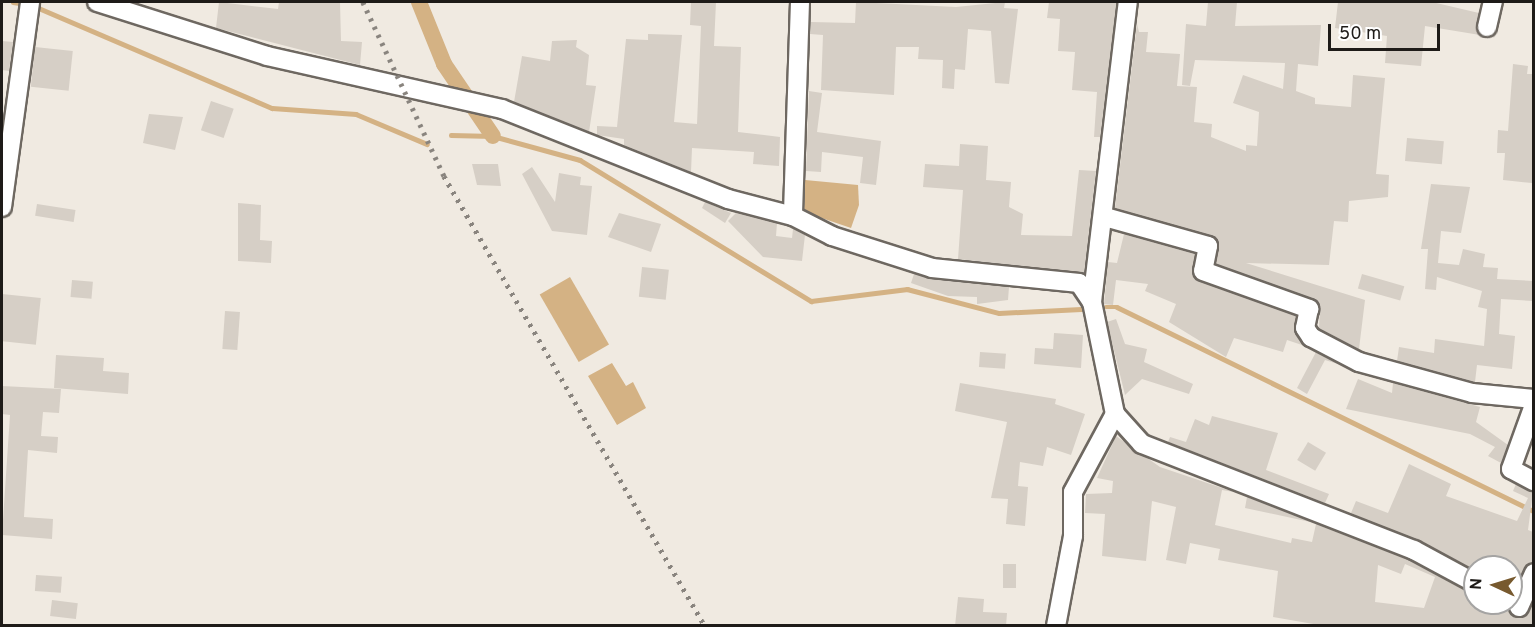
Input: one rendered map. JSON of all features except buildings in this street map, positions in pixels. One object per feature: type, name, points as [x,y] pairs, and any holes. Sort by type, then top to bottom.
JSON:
[{"type":"street","points":[[2,207],[30,2]]},
{"type":"street","points":[[97,2],[212,42],[502,109],[728,199],[793,216],[832,236],[932,268],[1079,283],[1092,302]]},
{"type":"street","points":[[793,216],[800,2]]},
{"type":"street","points":[[1128,2],[1105,217],[1092,302],[1115,414],[1142,444],[1176,461],[1271,490],[1414,550],[1463,577]]},
{"type":"street","points":[[1487,27],[1493,2]]},
{"type":"street","points":[[1105,217],[1208,246],[1203,271],[1309,309],[1305,328],[1311,337],[1359,362],[1472,393],[1533,399]]},
{"type":"street","points":[[1533,405],[1511,469],[1533,481]]},
{"type":"street","points":[[1056,626],[1073,536],[1073,492],[1115,414]]},
{"type":"street","points":[[1523,603],[1533,573]]},
{"type":"shaded area","points":[[805,180],[858,185],[859,205],[851,228],[804,212]]},
{"type":"shaded area","points":[[570,277],[609,345],[579,362],[540,294]]},
{"type":"shaded area","points":[[612,363],[626,386],[633,382],[646,408],[617,425],[588,376]]},
{"type":"waterway","points":[[13,2],[26,4]]},
{"type":"waterway","points":[[419,2],[444,64],[493,136]]},
{"type":"waterway","points":[[34,6],[272,108],[356,114],[427,144]]},
{"type":"waterway","points":[[451,135],[493,136],[580,160],[811,301],[907,289],[999,313],[1081,309]]},
{"type":"waterway","points":[[1106,307],[1117,307],[1534,511]]},
{"type":"railway","points":[[363,2],[444,176],[705,626]]}]
